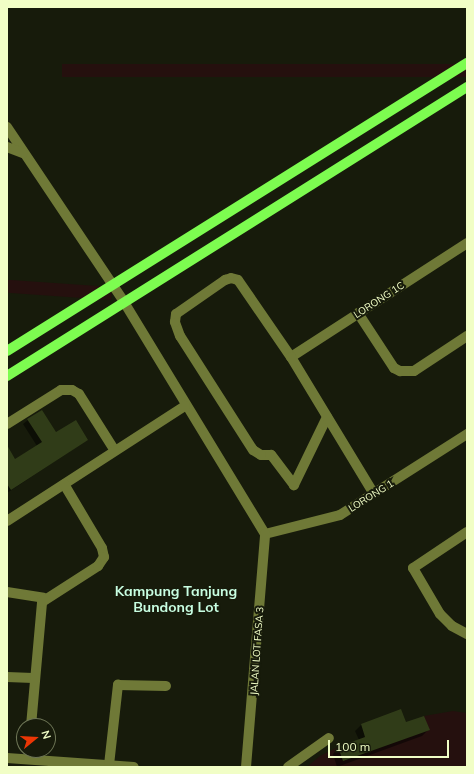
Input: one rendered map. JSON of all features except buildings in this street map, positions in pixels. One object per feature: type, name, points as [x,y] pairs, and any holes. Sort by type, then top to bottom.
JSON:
[{"type":"main road","points":[[7,351],[467,63]]},
{"type":"main road","points":[[7,376],[467,87]]},
{"type":"street","points":[[8,130],[124,302],[185,406],[265,534]]},
{"type":"street","points":[[7,147],[23,153]]},
{"type":"street","name":"LORONG 1C","points":[[290,357],[467,243]]},
{"type":"street","points":[[327,417],[294,485],[271,455],[261,455],[253,450],[180,336],[175,318],[176,314],[225,280],[234,278],[241,283],[290,357],[327,417],[374,494]]},
{"type":"street","points":[[358,313],[394,368],[400,372],[414,371],[467,336]]},
{"type":"street","points":[[7,424],[61,390],[72,390],[79,394],[115,451]]},
{"type":"street","points":[[7,521],[185,406]]},
{"type":"street","name":"LORONG 1","points":[[265,534],[340,515],[467,434]]},
{"type":"street","points":[[7,592],[44,598],[98,566],[104,557],[102,548],[64,484]]},
{"type":"street","points":[[465,630],[440,614],[413,568],[467,532]]},
{"type":"street","name":"JALAN LOT FASA 3","points":[[246,767],[265,534]]},
{"type":"street","points":[[31,718],[33,678],[41,608],[44,598]]},
{"type":"street","points":[[7,677],[33,678]]},
{"type":"street","points":[[109,765],[118,685],[166,686]]},
{"type":"street","points":[[288,767],[329,738]]},
{"type":"street","points":[[42,758],[66,764],[134,767]]},
{"type":"shaded area","points":[[62,64],[467,64],[467,77],[62,77]]},
{"type":"shaded area","points":[[7,280],[112,287],[111,300],[7,293]]},
{"type":"shaded area","points":[[453,711],[467,713],[467,767],[307,767],[320,756],[338,747],[343,761],[429,730],[424,716]]},
{"type":"district","name":"Kampung Tanjung Bundong Lot","points":[[176,600]]}]
